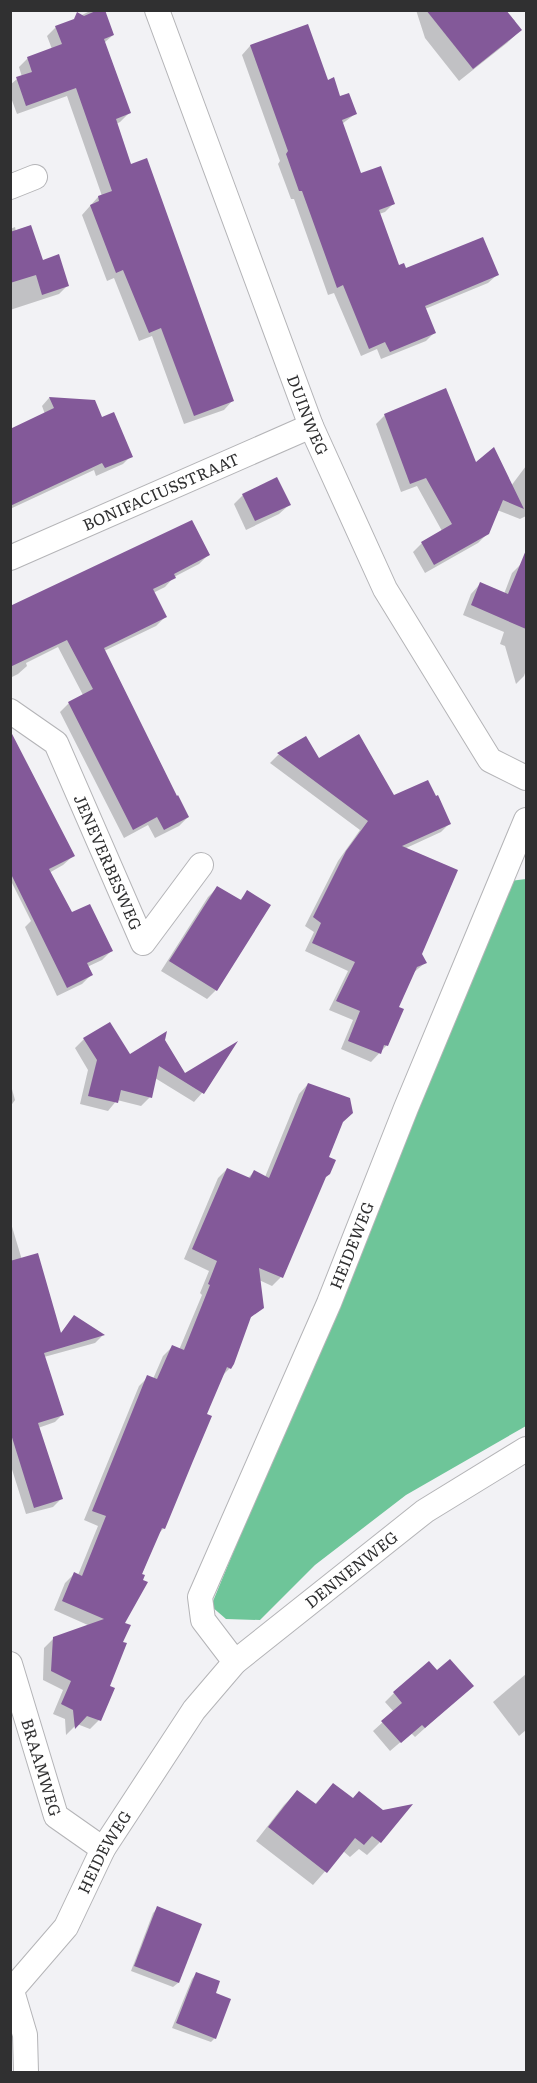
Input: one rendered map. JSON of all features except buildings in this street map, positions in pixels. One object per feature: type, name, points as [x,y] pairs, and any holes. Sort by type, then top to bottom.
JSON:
[{"type":"street","name":"DUINWEG","points":[[157,10],[311,426],[385,589],[490,760],[526,778]]},
{"type":"street","points":[[10,187],[35,177]]},
{"type":"street","name":"BONIFACIUSSTRAAT","points":[[10,558],[311,426]]},
{"type":"street","name":"JENEVERBESWEG","points":[[10,711],[56,742],[143,943],[201,865]]},
{"type":"street","name":"HEIDEWEG","points":[[235,1662],[203,1620],[200,1597],[329,1303],[406,1108],[521,848],[526,820]]},
{"type":"street","name":"DENNENWEG","points":[[194,1710],[235,1662],[424,1511],[526,1449]]},
{"type":"street","name":"BRAAMWEG","points":[[10,1664],[56,1816],[103,1849]]},
{"type":"street","name":"HEIDEWEG","points":[[11,1992],[66,1927],[103,1849],[194,1710]]},
{"type":"street","points":[[11,1992],[25,2035],[26,2073]]},
{"type":"green space","points":[[526,879],[526,1426],[406,1495],[315,1565],[260,1620],[226,1619],[211,1606],[510,881]]}]
